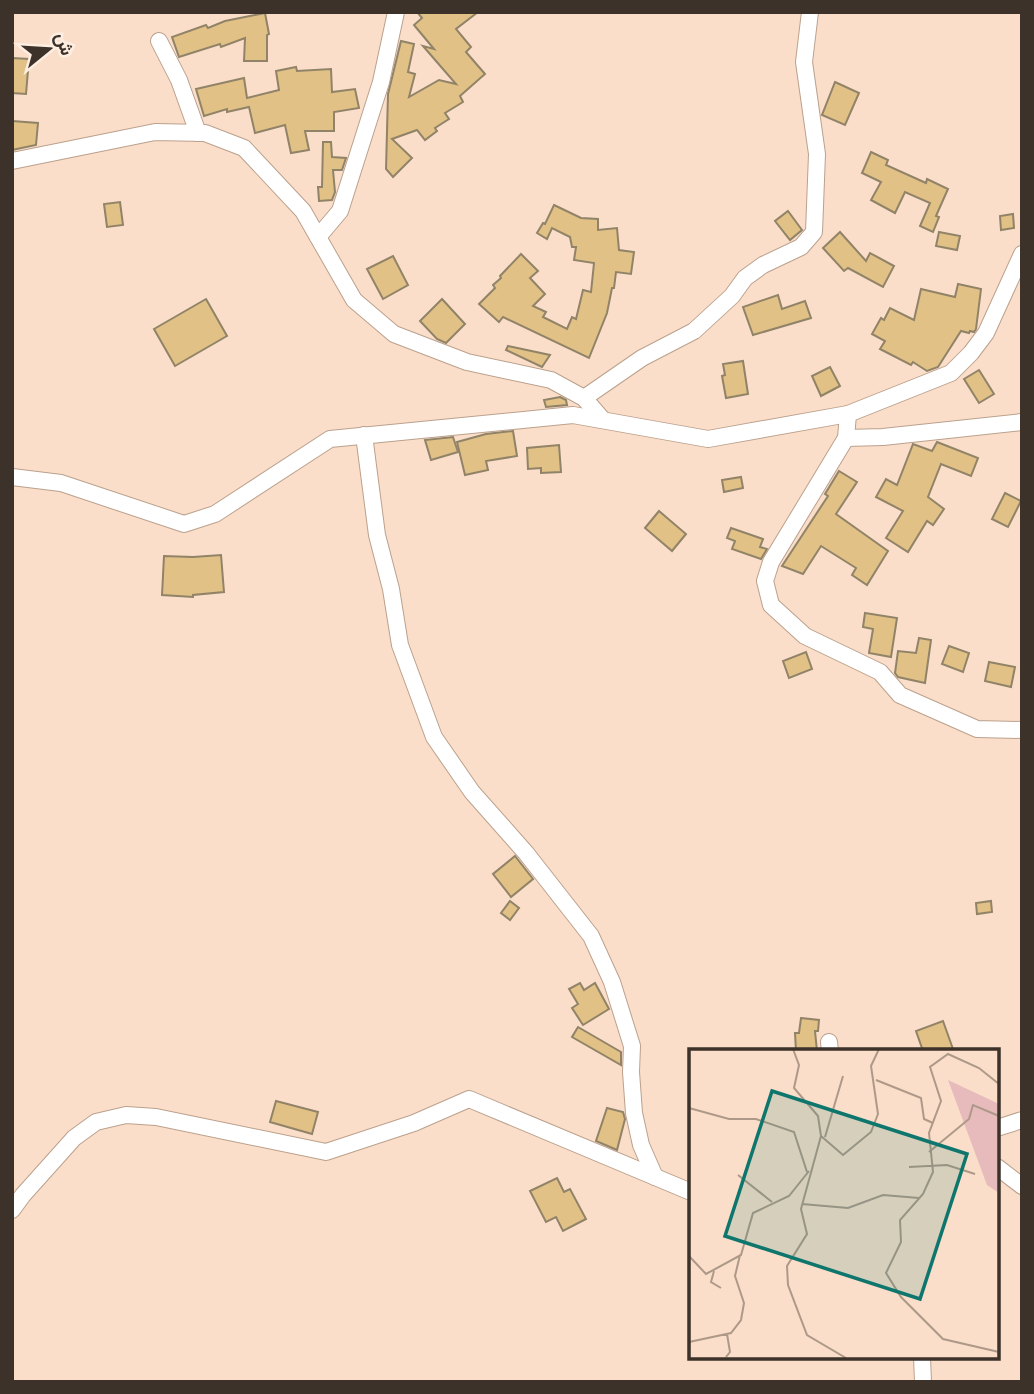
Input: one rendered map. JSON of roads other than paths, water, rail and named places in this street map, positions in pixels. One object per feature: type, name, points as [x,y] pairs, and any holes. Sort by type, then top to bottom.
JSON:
[{"type":"street","points":[[317,237],[340,211],[381,82],[396,12]]},
{"type":"street","points":[[584,398],[642,358],[694,331],[732,296],[745,278],[763,265],[801,247],[814,232],[817,154],[804,62],[810,12]]},
{"type":"street","points":[[159,41],[179,80],[198,132]]},
{"type":"street","points":[[12,160],[20,161],[155,132],[205,132],[244,148],[303,211],[354,300],[394,334],[467,362],[551,380],[584,398],[604,420]]},
{"type":"street","points":[[12,477],[61,483],[184,524],[215,514],[330,439],[573,415],[708,439],[848,414],[951,373],[986,333],[1022,254]]},
{"type":"street","points":[[848,414],[846,438],[771,562],[765,581],[772,605],[805,636],[880,672],[900,695],[977,729],[1022,730]]},
{"type":"street","points":[[846,438],[883,437],[1022,422]]},
{"type":"street","points":[[364,435],[377,535],[391,589],[400,645],[434,737],[472,792],[526,853],[591,936],[612,982],[632,1046],[634,1113],[641,1145],[655,1177]]},
{"type":"street","points":[[12,1210],[74,1138],[96,1122],[126,1115],[156,1117],[326,1152],[414,1123],[469,1099],[689,1191]]},
{"type":"street","points":[[999,1127],[1022,1120]]},
{"type":"street","points":[[999,1169],[1022,1186]]},
{"type":"street","points":[[922,1359],[923,1382]]}]
